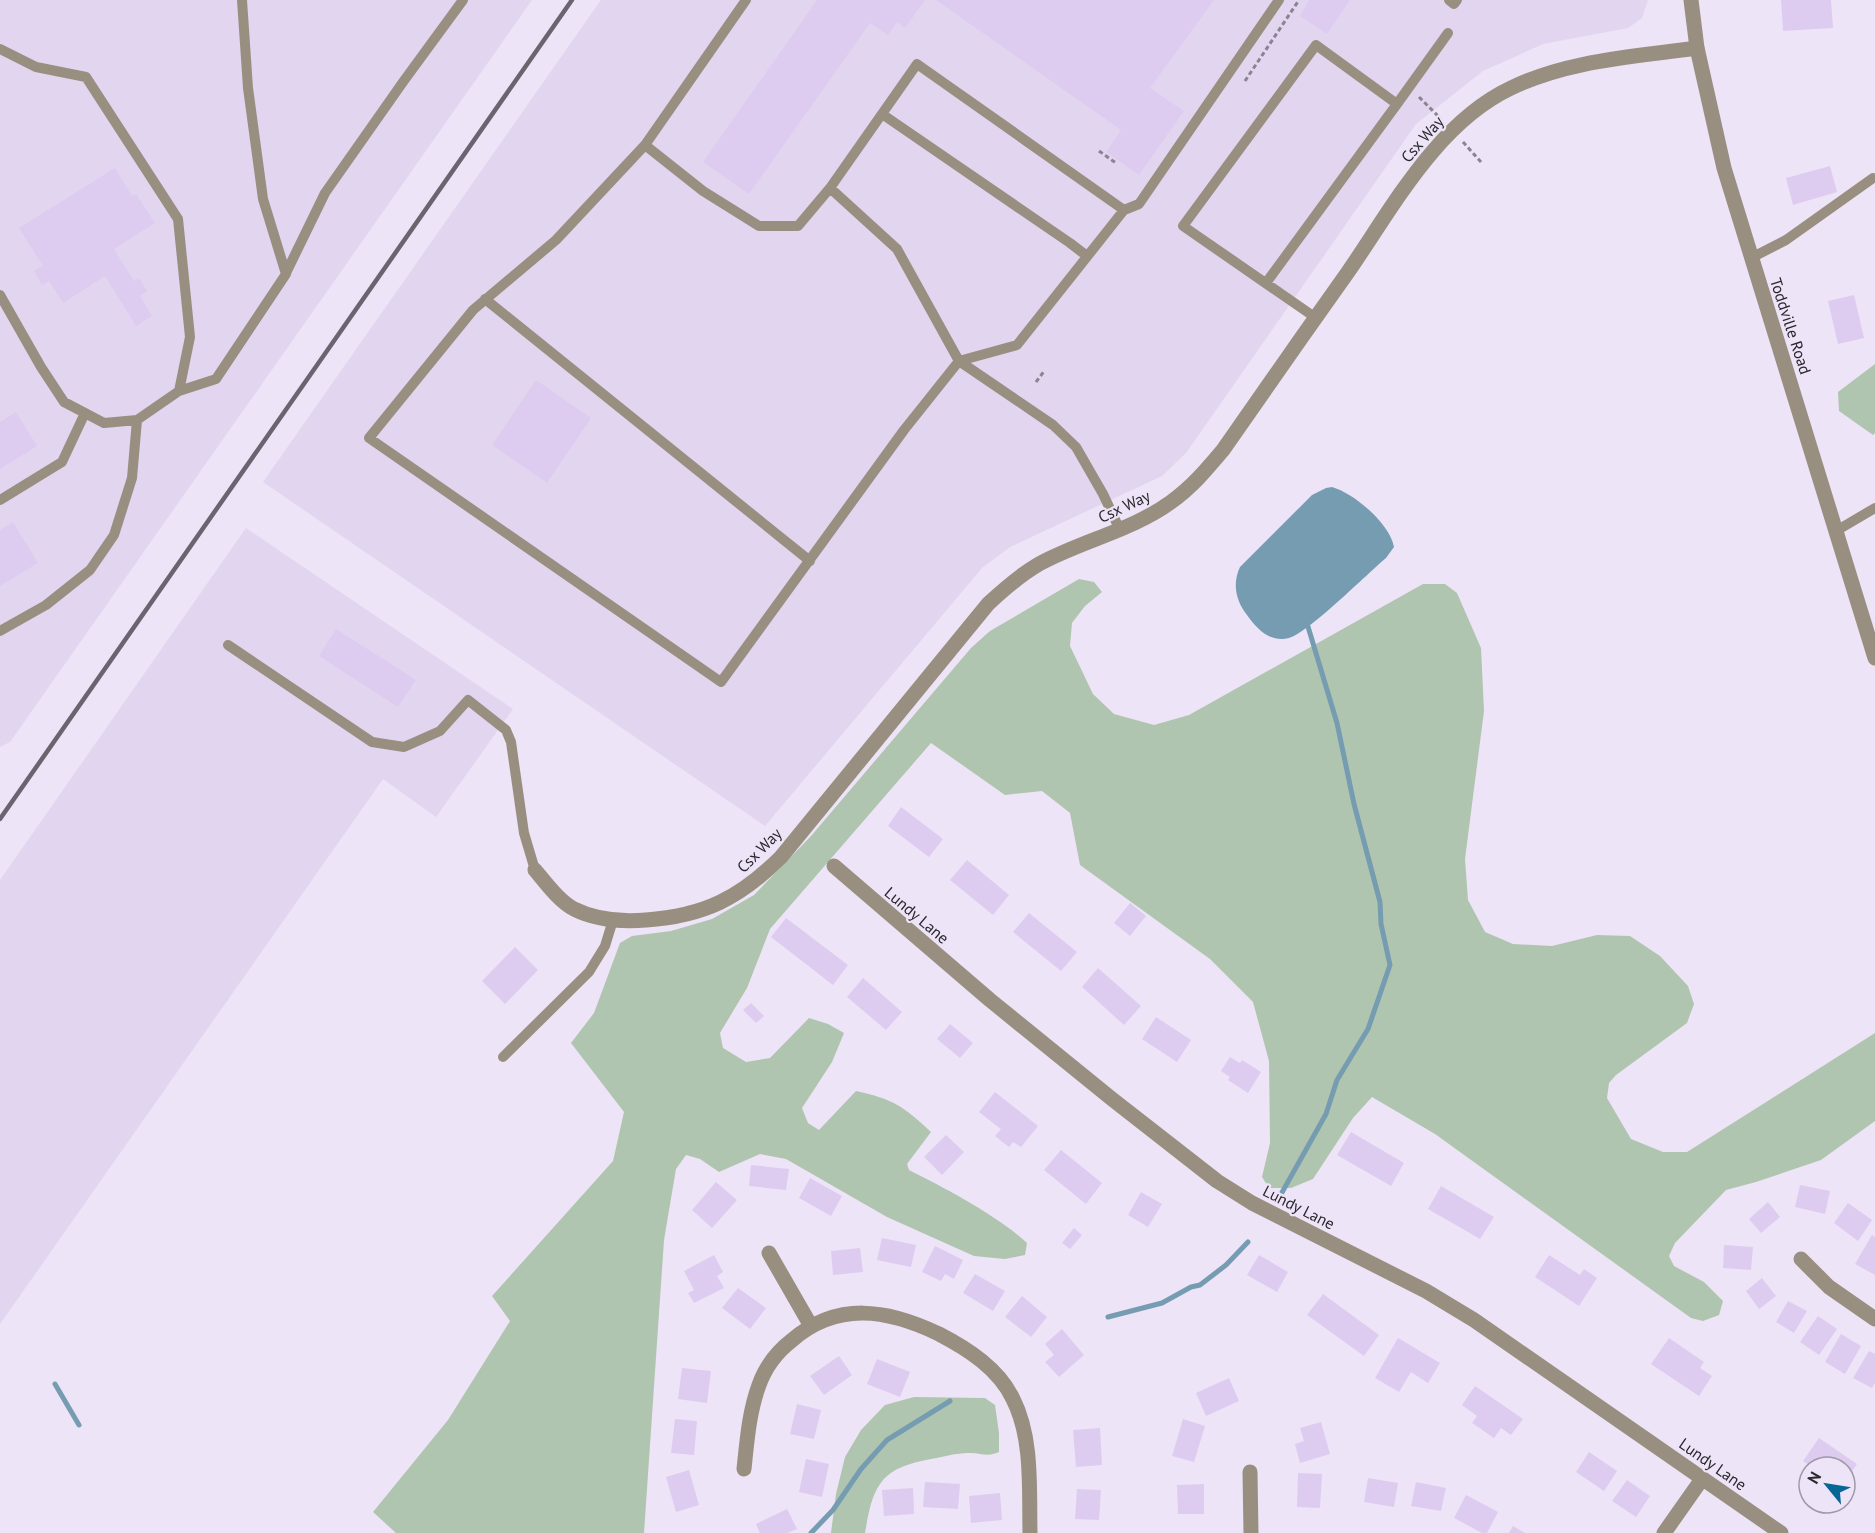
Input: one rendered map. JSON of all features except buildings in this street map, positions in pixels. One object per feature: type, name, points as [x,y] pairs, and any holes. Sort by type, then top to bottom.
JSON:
[{"type":"street","name":"Toddville Road","points":[[1691,0],[1697,48],[1724,168],[1875,658]]},
{"type":"street","name":"Csx Way","points":[[535,870],[550,889],[573,908],[603,919],[613,920],[677,918],[705,909],[746,888],[781,857],[988,603],[1012,582],[1038,565],[1148,515],[1170,503],[1194,484],[1223,450],[1422,165],[1463,120],[1479,106],[1511,88],[1562,69],[1697,48]]},
{"type":"street","name":"Lundy Lane","points":[[834,866],[999,1007],[1217,1181],[1252,1203],[1426,1291],[1474,1320],[1781,1533]]},
{"type":"street","points":[[769,1253],[811,1326]]},
{"type":"street","points":[[1801,1259],[1829,1287],[1875,1318]]},
{"type":"street","points":[[744,1469],[753,1403],[760,1382],[770,1364],[783,1348],[811,1326],[842,1314],[868,1312],[897,1317],[924,1327],[951,1341],[989,1367],[1005,1384],[1022,1421],[1027,1455],[1030,1533]]},
{"type":"street","points":[[1250,1472],[1251,1533]]},
{"type":"street","points":[[1664,1533],[1702,1479]]},
{"type":"lane","points":[[242,0],[248,88],[263,199],[286,273]]},
{"type":"lane","points":[[0,295],[64,402],[104,423],[137,420],[179,391],[216,380],[286,273],[325,193],[463,0]]},
{"type":"lane","points":[[746,0],[645,145],[556,240],[473,310],[369,438],[721,682],[904,430],[959,361],[1017,345],[1124,210],[1139,204],[1279,0]]},
{"type":"lane","points":[[1449,0],[1454,4],[1457,0]]},
{"type":"lane","points":[[1266,283],[1448,33]]},
{"type":"lane","points":[[1316,318],[1183,226],[1316,45],[1397,104]]},
{"type":"lane","points":[[0,49],[36,67],[86,78],[178,219],[190,337],[179,391]]},
{"type":"lane","points":[[645,145],[703,191],[759,226],[798,226],[830,188],[917,64],[1124,210]]},
{"type":"lane","points":[[882,114],[1087,256]]},
{"type":"lane","points":[[1751,258],[1786,240],[1873,178]]},
{"type":"lane","points":[[830,188],[897,249],[959,361],[1053,425],[1076,447],[1119,528]]},
{"type":"lane","points":[[485,299],[810,561]]},
{"type":"lane","points":[[0,500],[62,462],[85,413]]},
{"type":"lane","points":[[0,631],[46,605],[90,570],[114,535],[132,478],[137,420]]},
{"type":"lane","points":[[1836,531],[1875,508]]},
{"type":"lane","points":[[228,645],[372,742],[404,747],[440,731],[468,700],[506,730],[511,742],[524,832],[535,870]]},
{"type":"lane","points":[[503,1057],[589,972],[605,946],[613,920]]},
{"type":"path","points":[[1245,81],[1299,0]]},
{"type":"path","points":[[1421,99],[1440,119]]},
{"type":"path","points":[[1465,145],[1481,162]]},
{"type":"path","points":[[1099,151],[1116,163]]},
{"type":"path","points":[[1036,382],[1045,370]]},
{"type":"shaded area","points":[[0,0],[532,0],[10,742],[0,747]]},
{"type":"shaded area","points":[[601,0],[1648,0],[1642,18],[1628,28],[1543,44],[1483,71],[1416,124],[1186,453],[1162,476],[1010,547],[982,568],[765,826],[263,482]]},
{"type":"shaded area","points":[[246,528],[513,709],[436,817],[383,779],[0,1324],[0,880]]},
{"type":"green space","points":[[1875,364],[1875,433],[1873,435],[1839,411],[1838,392]]},
{"type":"green space","points":[[1079,579],[1094,582],[1102,592],[1085,606],[1072,623],[1070,646],[1093,694],[1114,714],[1154,725],[1189,715],[1423,584],[1445,584],[1457,593],[1481,648],[1484,711],[1465,859],[1468,900],[1485,932],[1513,944],[1552,946],[1597,935],[1630,936],[1660,956],[1688,986],[1694,1004],[1687,1023],[1616,1075],[1609,1083],[1607,1098],[1631,1139],[1663,1152],[1687,1152],[1875,1033],[1875,1121],[1821,1160],[1726,1190],[1675,1243],[1669,1256],[1674,1266],[1704,1282],[1723,1301],[1719,1315],[1703,1321],[1691,1318],[1435,1134],[1372,1097],[1353,1118],[1313,1179],[1291,1188],[1269,1188],[1262,1177],[1270,1143],[1269,1061],[1253,1002],[1210,959],[1080,865],[1070,813],[1042,791],[1005,795],[931,743],[770,929],[747,988],[720,1033],[723,1048],[746,1062],[770,1058],[809,1018],[828,1024],[844,1033],[832,1062],[802,1108],[808,1123],[819,1130],[856,1091],[897,1105],[931,1132],[907,1164],[909,1170],[955,1194],[1015,1233],[1027,1243],[1025,1255],[1005,1259],[974,1256],[887,1217],[786,1159],[760,1154],[719,1172],[700,1159],[686,1155],[676,1169],[664,1240],[644,1533],[396,1533],[373,1512],[448,1420],[510,1321],[492,1296],[613,1161],[624,1112],[571,1043],[594,1013],[620,943],[632,936],[671,931],[712,919],[754,895],[811,836],[971,648],[990,631]]},
{"type":"green space","points":[[914,1397],[985,1398],[995,1405],[999,1452],[990,1455],[954,1454],[901,1467],[890,1473],[876,1490],[865,1533],[831,1533],[836,1494],[845,1457],[861,1430],[885,1405]]},
{"type":"water","points":[[1332,487],[1341,490],[1370,511],[1386,529],[1394,547],[1386,558],[1310,626],[1289,638],[1270,637],[1255,625],[1240,604],[1236,592],[1236,580],[1240,567],[1312,495]]},
{"type":"waterway","points":[[1280,1196],[1326,1114],[1337,1080],[1368,1029],[1390,965],[1381,924],[1380,902],[1354,804],[1337,723],[1306,620]]},
{"type":"waterway","points":[[1108,1317],[1162,1303],[1191,1287],[1200,1285],[1226,1265],[1248,1242]]},
{"type":"waterway","points":[[55,1384],[79,1425]]},
{"type":"waterway","points":[[811,1533],[833,1510],[861,1469],[887,1440],[950,1401]]},
{"type":"railway","points":[[0,819],[572,0]]}]
